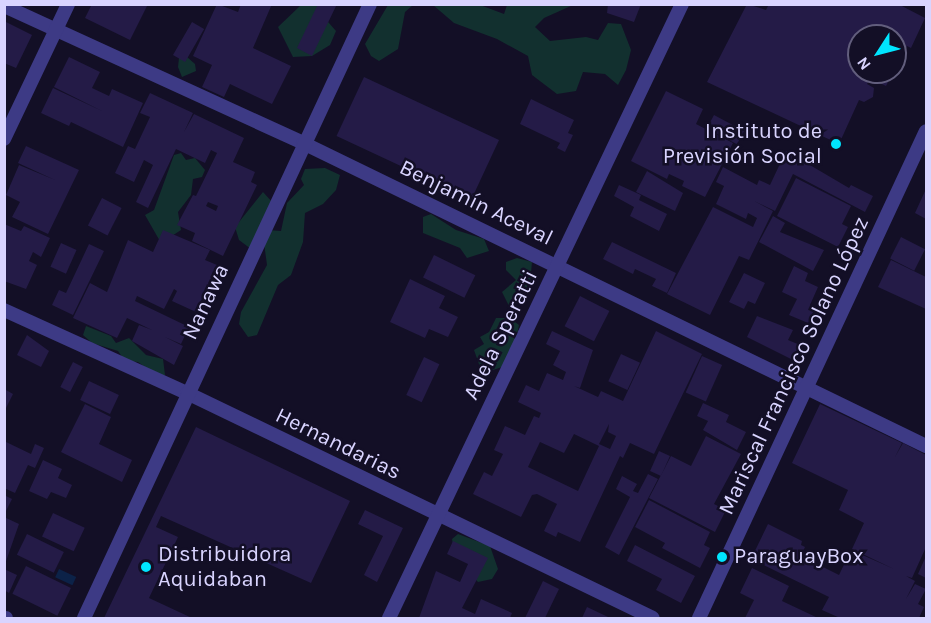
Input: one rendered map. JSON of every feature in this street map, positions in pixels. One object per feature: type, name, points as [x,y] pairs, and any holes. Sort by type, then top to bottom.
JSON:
[{"type":"street","points":[[4,139],[68,4]]},
{"type":"street","name":"Nanawa","points":[[84,618],[369,4]]},
{"type":"street","name":"Adela Speratti","points":[[389,618],[682,4]]},
{"type":"street","name":"Benjamín Aceval","points":[[4,6],[303,143],[927,446]]},
{"type":"street","name":"Mariscal Francisco Solano López","points":[[699,618],[927,131]]},
{"type":"street","name":"Hernandarias","points":[[4,310],[187,393],[437,516],[652,618]]},
{"type":"green space","points":[[301,5],[328,5],[322,15],[336,31],[330,45],[312,56],[293,57],[278,27]]},
{"type":"green space","points":[[388,5],[413,5],[405,12],[398,49],[379,61],[371,56],[365,44]]},
{"type":"green space","points":[[433,5],[480,5],[504,14],[507,5],[573,5],[544,18],[535,27],[550,41],[586,37],[598,40],[608,23],[621,24],[631,50],[626,70],[618,85],[605,74],[583,72],[576,91],[557,94],[532,75],[528,56],[497,39],[454,23]]},
{"type":"green space","points":[[187,57],[195,64],[196,71],[182,77],[178,67],[179,58]]},
{"type":"green space","points":[[181,153],[186,160],[195,158],[205,170],[202,177],[193,179],[191,195],[178,212],[181,230],[161,243],[145,215],[154,210],[174,155]]},
{"type":"green space","points":[[325,168],[340,175],[336,190],[323,204],[305,213],[303,242],[291,275],[278,285],[257,335],[248,337],[239,324],[241,312],[267,265],[264,243],[251,249],[239,240],[235,227],[263,192],[273,203],[267,230],[281,231],[287,203],[304,185],[301,179],[305,169]]},
{"type":"green space","points":[[431,214],[456,230],[484,239],[489,251],[467,258],[460,248],[423,233],[423,217]]},
{"type":"green space","points":[[517,258],[532,262],[530,284],[510,308],[502,292],[516,280],[506,270],[506,262]]},
{"type":"green space","points":[[496,318],[510,318],[519,325],[514,348],[502,367],[493,370],[480,367],[474,350],[484,344],[480,337],[489,332]]},
{"type":"green space","points":[[86,326],[111,336],[116,343],[129,338],[146,355],[163,359],[165,375],[158,376],[138,362],[125,361],[118,351],[92,343],[83,335]]},
{"type":"green space","points":[[458,534],[490,546],[498,569],[492,579],[478,582],[471,574],[471,565],[453,545],[452,539]]},
{"type":"water","points":[[59,569],[76,577],[72,585],[55,577]]},
{"type":"building","points":[[92,4],[148,4],[130,40],[85,18]]},
{"type":"building","points":[[217,4],[238,12],[241,4],[272,4],[253,48],[291,66],[272,104],[230,84],[224,97],[202,87],[212,65],[193,56]]},
{"type":"building","points":[[318,4],[337,4],[312,56],[297,48]]},
{"type":"building","points":[[608,4],[641,4],[634,22],[607,13]]},
{"type":"building","name":"Instituto de Previsión Social","points":[[747,4],[766,10],[769,4],[898,4],[925,18],[911,48],[907,46],[907,24],[847,24],[847,84],[867,84],[874,88],[873,97],[864,102],[859,100],[839,144],[707,82]]},
{"type":"building","points":[[4,21],[32,35],[16,68],[4,63]]},
{"type":"building","points":[[192,22],[204,29],[185,62],[173,55]]},
{"type":"building","points":[[69,57],[100,72],[92,88],[109,96],[112,89],[143,103],[123,147],[71,122],[69,126],[41,113],[53,88],[102,111],[54,87]]},
{"type":"building","points":[[364,77],[499,140],[472,199],[337,136]]},
{"type":"building","points":[[666,91],[703,109],[696,124],[733,143],[705,197],[682,186],[684,181],[669,174],[667,179],[631,161]]},
{"type":"building","points":[[150,93],[193,113],[184,132],[194,114],[244,138],[233,162],[255,172],[251,182],[257,185],[223,256],[192,241],[195,233],[177,225],[193,195],[196,196],[217,153],[211,150],[205,163],[176,149],[148,208],[136,202],[153,165],[144,160],[134,182],[115,173],[128,146],[135,149],[150,117],[140,113]],"holes":[[[208,202],[218,206],[216,211],[206,206]]]},
{"type":"building","points":[[531,99],[574,120],[568,133],[573,135],[565,152],[557,148],[560,143],[520,124]]},
{"type":"building","points":[[714,115],[744,131],[737,144],[707,128]]},
{"type":"building","points":[[26,146],[79,170],[48,234],[12,217],[20,202],[6,195],[19,165],[55,180],[18,163]]},
{"type":"building","points":[[786,151],[849,188],[851,185],[873,196],[865,212],[793,174],[775,211],[754,201],[773,211],[749,260],[739,256],[710,315],[667,294],[713,207],[753,227],[757,218],[748,213],[746,219],[716,204],[724,186],[716,182],[723,167],[757,185],[759,180],[770,185]]},
{"type":"building","points":[[647,171],[683,193],[675,211],[636,192]]},
{"type":"building","points":[[796,178],[851,206],[842,224],[848,227],[838,247],[777,216]]},
{"type":"building","points":[[619,185],[641,195],[639,200],[667,214],[659,231],[630,216],[634,207],[614,196]]},
{"type":"building","points":[[926,189],[926,219],[915,213]]},
{"type":"building","points":[[102,198],[122,208],[108,236],[88,226]]},
{"type":"building","points":[[773,216],[785,223],[780,232],[824,250],[813,271],[759,242]]},
{"type":"building","points":[[4,224],[21,231],[24,226],[50,238],[41,257],[33,252],[29,261],[37,265],[26,289],[4,281]]},
{"type":"building","points":[[163,230],[210,250],[205,260],[217,265],[196,312],[172,301],[177,291],[174,289],[164,309],[137,296],[135,301],[189,327],[181,344],[165,337],[183,346],[174,365],[132,341],[139,325],[152,330],[127,318],[117,338],[73,318],[90,283],[107,292],[128,240],[153,252]]},
{"type":"building","points":[[901,237],[925,249],[914,271],[890,258]]},
{"type":"building","points":[[612,242],[676,273],[667,293],[652,286],[656,279],[635,269],[633,274],[603,259]]},
{"type":"building","points":[[61,243],[77,250],[66,274],[50,267]]},
{"type":"building","points":[[89,244],[104,251],[73,315],[52,305],[59,290],[66,293]]},
{"type":"building","points":[[434,255],[475,275],[464,298],[423,277]]},
{"type":"building","points":[[891,260],[926,277],[926,309],[878,287]]},
{"type":"building","points":[[794,266],[808,273],[805,281],[818,287],[810,305],[815,308],[808,323],[789,315],[797,299],[782,292]]},
{"type":"building","points":[[744,273],[765,283],[755,304],[748,301],[744,309],[729,302]]},
{"type":"building","points":[[410,279],[445,296],[439,308],[458,317],[448,337],[429,329],[425,338],[390,322]]},
{"type":"building","points":[[580,296],[609,311],[594,341],[565,326]]},
{"type":"building","points":[[757,316],[793,330],[788,340],[800,345],[793,360],[747,337]]},
{"type":"building","points":[[552,331],[593,350],[580,388],[574,386],[598,397],[601,391],[623,401],[656,331],[702,354],[654,454],[630,443],[623,458],[620,456],[580,542],[558,532],[556,537],[544,531],[557,504],[537,494],[532,495],[521,517],[473,494],[484,472],[492,476],[503,454],[494,450],[505,426],[525,435],[534,416],[539,418],[541,413],[518,402],[526,385],[539,391],[547,373],[563,380],[566,372],[553,365],[560,351],[546,344]],"holes":[[[609,424],[608,432],[616,436],[610,449],[599,444]],[[574,434],[599,446],[578,491],[528,467],[540,442],[564,453]]]},
{"type":"building","points":[[27,335],[49,351],[41,367],[17,355]]},
{"type":"building","points":[[621,354],[640,363],[627,390],[608,381]]},
{"type":"building","points":[[702,356],[722,365],[706,401],[686,393]]},
{"type":"building","points":[[424,357],[439,364],[422,402],[406,395]]},
{"type":"building","points":[[73,362],[83,367],[70,392],[60,387]]},
{"type":"building","points":[[89,381],[119,395],[110,414],[80,400]]},
{"type":"building","points":[[6,390],[13,394],[4,412],[4,393]]},
{"type":"building","points":[[703,403],[729,415],[726,422],[746,432],[737,450],[703,430],[708,421],[697,416]]},
{"type":"building","points":[[85,404],[111,417],[99,444],[132,460],[122,482],[61,452]]},
{"type":"building","points":[[820,404],[902,443],[895,457],[903,443],[926,455],[926,547],[912,578],[906,576],[915,581],[906,599],[915,584],[926,589],[918,604],[924,607],[919,618],[840,618],[822,610],[829,597],[751,559],[768,524],[802,541],[801,545],[805,547],[801,556],[839,575],[851,550],[894,569],[852,549],[864,523],[839,510],[848,490],[792,463]]},
{"type":"building","points":[[196,427],[350,501],[311,583],[161,516],[156,527],[178,537],[149,598],[192,618],[104,618]]},
{"type":"building","points":[[706,436],[741,454],[714,504],[726,510],[715,532],[649,498],[671,456],[691,466]]},
{"type":"building","points":[[4,441],[31,454],[35,444],[44,448],[35,468],[28,465],[15,493],[4,488]]},
{"type":"building","points":[[659,451],[670,456],[661,476],[650,471]]},
{"type":"building","points":[[43,460],[62,469],[58,478],[72,485],[66,498],[51,492],[47,499],[29,491]]},
{"type":"building","points":[[648,474],[658,479],[619,555],[605,547],[630,497],[616,489],[622,476],[637,484],[633,491],[638,493]]},
{"type":"building","points":[[4,495],[12,499],[4,515]]},
{"type":"building","points":[[649,500],[710,532],[704,545],[710,548],[700,568],[662,548],[665,543],[635,527]]},
{"type":"building","points":[[365,510],[403,528],[377,582],[364,575],[383,536],[358,524]]},
{"type":"building","points":[[53,513],[85,528],[74,551],[42,537]]},
{"type":"building","points":[[4,517],[19,524],[4,567]]},
{"type":"building","points":[[27,534],[64,552],[54,573],[17,555]]},
{"type":"building","points":[[453,541],[488,558],[462,608],[475,614],[481,599],[512,613],[510,618],[419,618],[436,571],[460,582],[468,564],[447,554]]},
{"type":"building","points":[[635,545],[695,576],[681,603],[656,590],[662,579],[627,561]]},
{"type":"building","points":[[926,556],[926,578],[918,574]]},
{"type":"building","points":[[26,566],[71,588],[57,616],[12,594]]},
{"type":"building","points":[[752,568],[789,586],[782,601],[818,618],[745,618],[754,600],[740,593]]},
{"type":"building","points":[[4,569],[17,575],[9,593],[4,590]]},
{"type":"building","points":[[543,581],[559,589],[545,618],[525,618]]},
{"type":"building","points":[[587,607],[606,616],[610,618],[582,618]]},
{"type":"place","name":"Instituto de Previsión Social","points":[[836,144]]},
{"type":"place","name":"ParaguayBox","points":[[722,557]]},
{"type":"place","name":"Distribuidora Aquidaban","points":[[146,567]]}]
